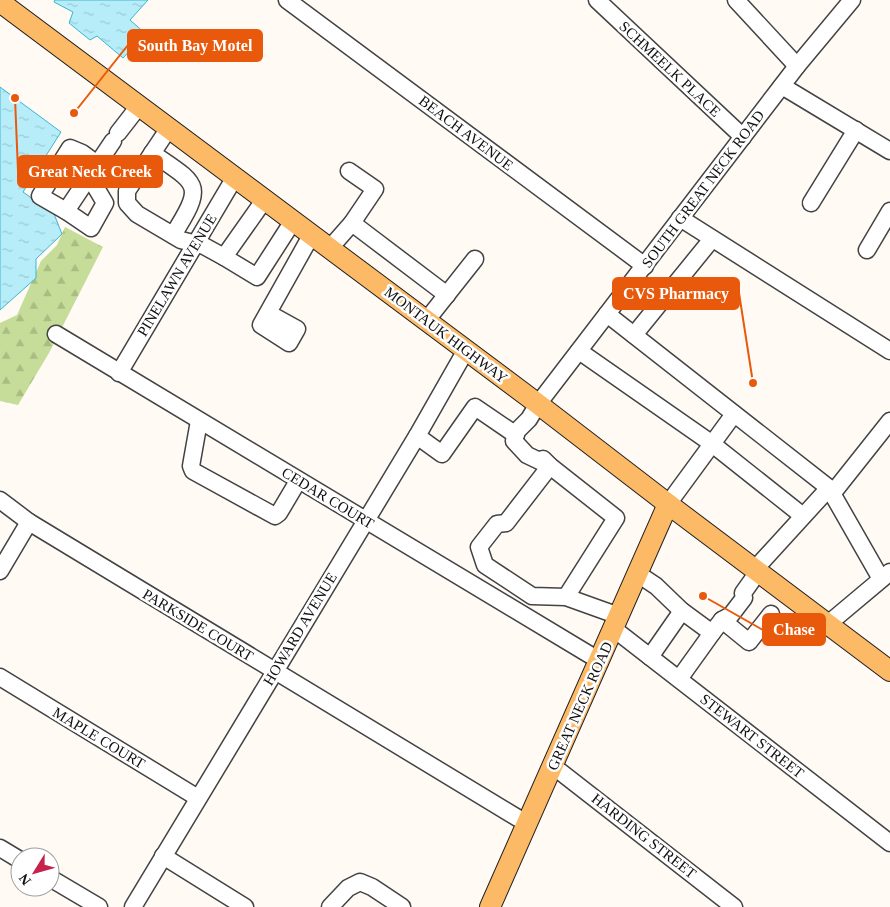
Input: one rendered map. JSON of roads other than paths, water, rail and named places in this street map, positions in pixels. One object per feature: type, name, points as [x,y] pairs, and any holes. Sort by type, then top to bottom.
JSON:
[{"type":"main road","name":"MONTAUK HIGHWAY","points":[[0,2],[466,350],[534,411],[668,504],[890,671]]},
{"type":"main road","name":"GREAT NECK ROAD","points":[[492,906],[526,823],[600,662],[668,504]]},
{"type":"street","name":"BEACH AVENUE","points":[[287,0],[645,266]]},
{"type":"street","name":"SCHMEELK PLACE","points":[[597,0],[743,137]]},
{"type":"street","points":[[736,0],[797,66]]},
{"type":"street","name":"SOUTH GREAT NECK ROAD","points":[[516,435],[516,432],[797,66],[852,0]]},
{"type":"street","points":[[782,86],[890,151]]},
{"type":"street","points":[[66,211],[139,106]]},
{"type":"street","points":[[169,128],[127,191],[127,203],[137,214],[173,235],[204,246],[257,277],[293,221]]},
{"type":"street","points":[[811,203],[856,130]]},
{"type":"street","points":[[70,148],[82,153],[93,170],[105,203],[91,228],[40,196],[70,148]]},
{"type":"street","points":[[152,152],[186,176],[192,185],[194,196],[173,235]]},
{"type":"street","points":[[330,248],[352,223],[375,189],[349,170]]},
{"type":"street","name":"PINELAWN AVENUE","points":[[119,373],[235,177]]},
{"type":"street","points":[[127,191],[132,201],[156,220],[167,222],[194,196]]},
{"type":"street","points":[[224,257],[265,199]]},
{"type":"street","points":[[867,250],[890,211]]},
{"type":"street","points":[[680,218],[890,351]]},
{"type":"street","points":[[352,223],[447,295]]},
{"type":"street","points":[[268,313],[312,234]]},
{"type":"street","points":[[634,335],[712,239]]},
{"type":"street","points":[[426,321],[475,259]]},
{"type":"street","points":[[607,314],[831,491],[885,576],[828,624]]},
{"type":"street","name":"CEDAR COURT","points":[[56,334],[600,662]]},
{"type":"street","name":"HOWARD AVENUE","points":[[133,907],[417,436],[466,350]]},
{"type":"street","points":[[579,351],[711,443],[803,516]]},
{"type":"street","points":[[417,436],[442,454],[475,408],[516,435],[514,442],[527,455],[550,466]]},
{"type":"street","points":[[534,411],[525,433],[527,442],[550,466],[616,518],[566,596],[532,596],[485,565],[479,547],[497,524],[506,523],[550,466]]},
{"type":"street","points":[[668,504],[734,414]]},
{"type":"street","points":[[199,421],[191,466],[193,471],[275,516],[279,513],[298,481]]},
{"type":"street","points":[[679,679],[719,622],[731,615],[744,598],[739,595],[757,570],[803,516],[831,491],[890,421]]},
{"type":"street","name":"PARKSIDE COURT","points":[[0,500],[29,522],[526,823]]},
{"type":"street","points":[[0,571],[29,522]]},
{"type":"street","points":[[638,574],[656,586],[682,611],[719,622],[749,642],[771,614]]},
{"type":"street","name":"STEWART STREET","points":[[566,596],[617,623],[650,656],[890,843]]},
{"type":"street","points":[[650,656],[682,611]]},
{"type":"street","name":"MAPLE COURT","points":[[0,677],[198,798]]},
{"type":"street","name":"HARDING STREET","points":[[553,766],[734,907]]},
{"type":"street","points":[[163,856],[245,907]]},
{"type":"street","points":[[330,907],[348,888],[360,882],[372,887],[402,907]]},
{"type":"street","points":[[60,884],[99,907]]},
{"type":"water","points":[[55,0],[148,0],[130,20],[146,34],[123,58],[97,36],[90,40],[69,23],[73,12],[54,2]]},
{"type":"water","points":[[0,87],[61,132],[23,192],[54,214],[62,234],[36,259],[36,278],[0,310]]},
{"type":"place","name":"Great Neck Creek","points":[[15,98]]},
{"type":"place","name":"South Bay Motel","points":[[74,113]]},
{"type":"place","name":"CVS Pharmacy","points":[[753,383]]},
{"type":"place","name":"Chase","points":[[703,596]]}]
